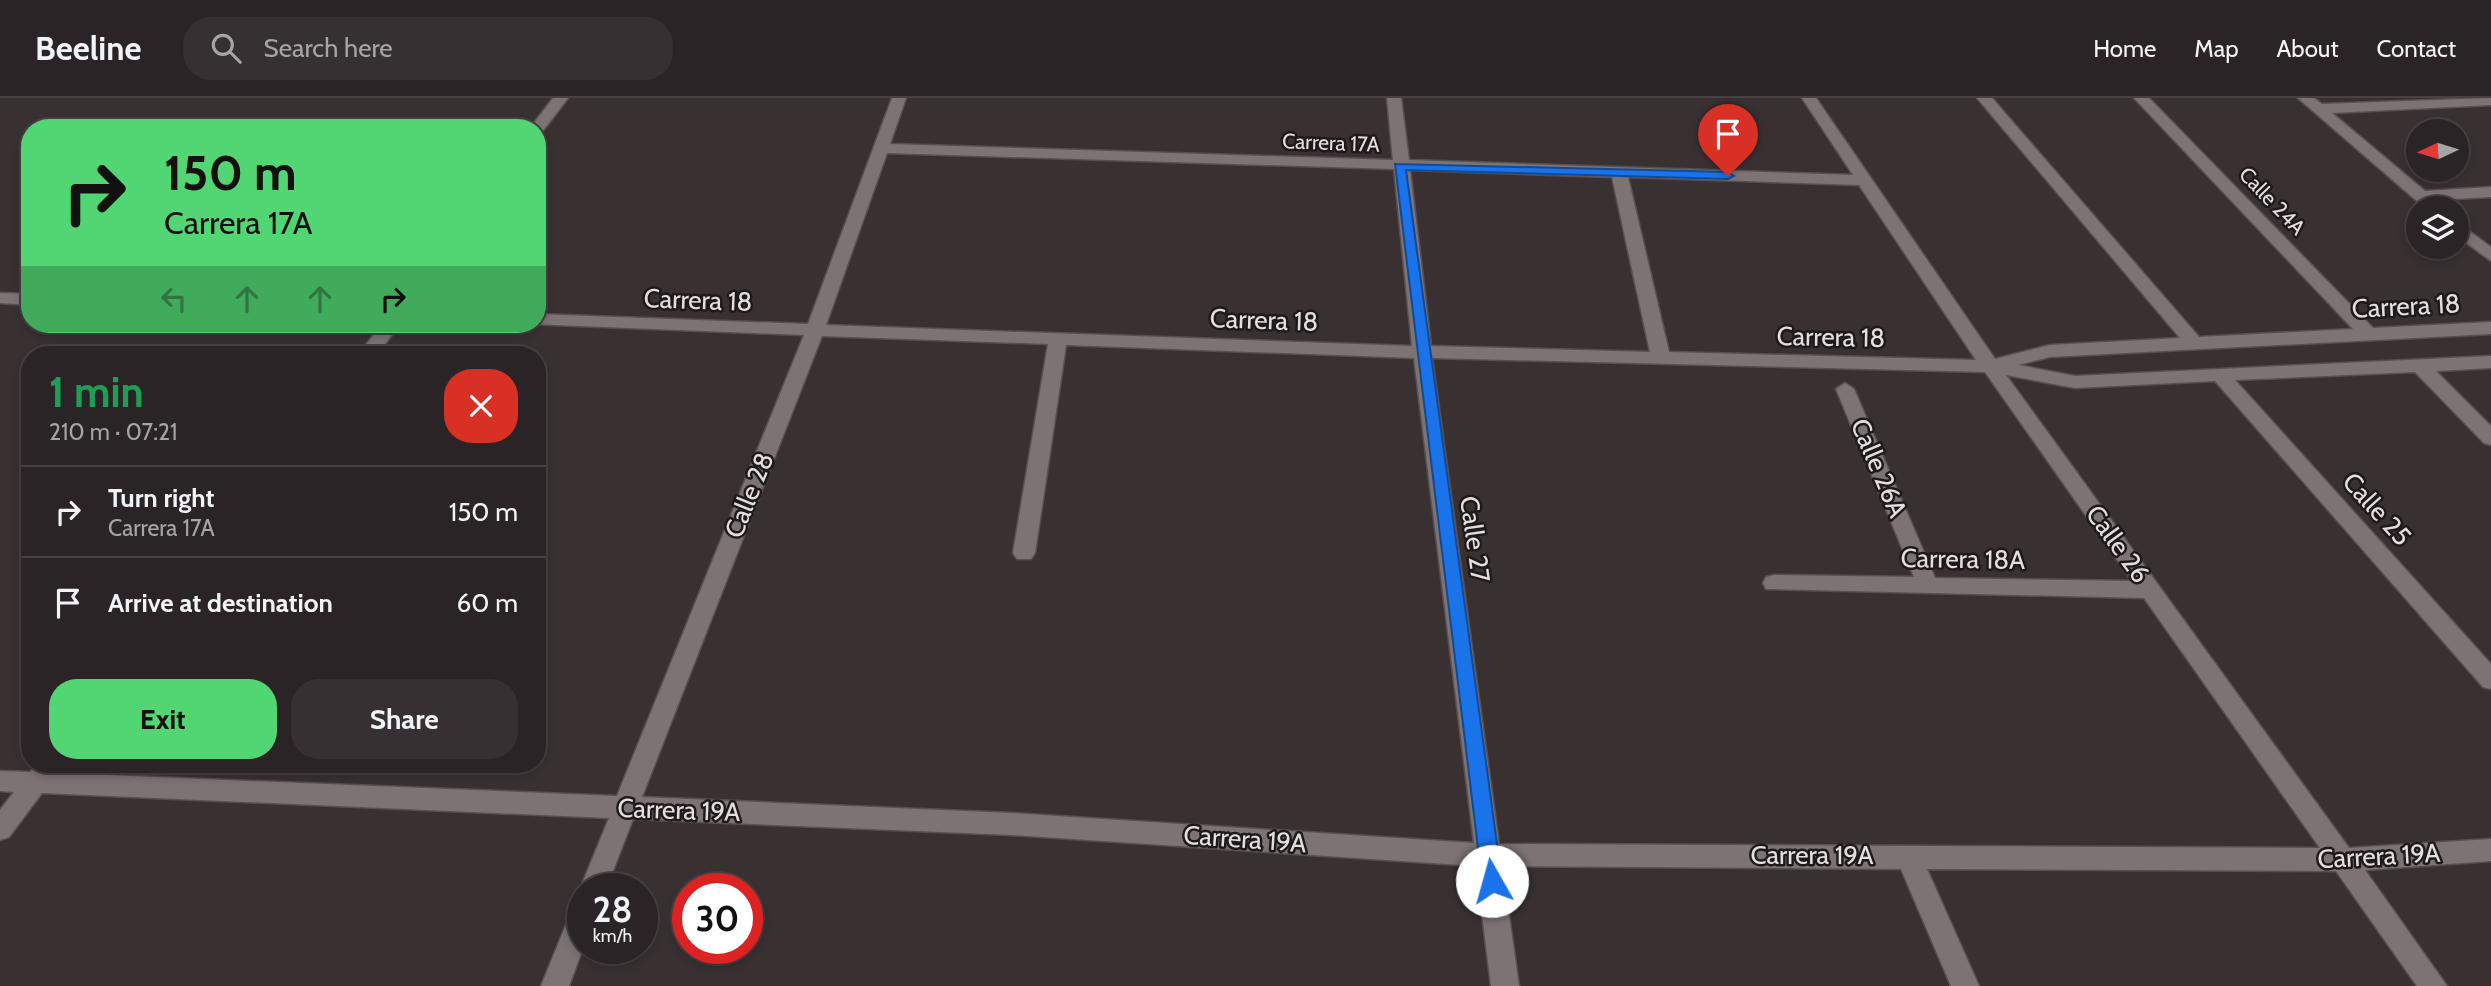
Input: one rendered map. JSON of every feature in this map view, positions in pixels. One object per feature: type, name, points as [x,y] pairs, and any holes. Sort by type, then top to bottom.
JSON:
[{"type":"street","points":[[545,119],[561,98]]},
{"type":"street","name":"Calle 28","points":[[599,873],[815,330],[900,98]]},
{"type":"street","name":"Calle 27","points":[[1394,98],[1399,166],[1422,352],[1505,986]]},
{"type":"street","name":"Calle 26","points":[[1809,98],[1990,366],[2433,986]]},
{"type":"street","points":[[1984,98],[2195,344]]},
{"type":"street","name":"Calle 24A","points":[[2141,98],[2369,335]]},
{"type":"street","points":[[2312,103],[2491,102]]},
{"type":"street","points":[[2312,103],[2420,195],[2491,192]]},
{"type":"street","name":"Carrera 17A","points":[[880,148],[1865,180]]},
{"type":"street","points":[[1619,173],[1661,359]]},
{"type":"street","points":[[2469,237],[2491,256]]},
{"type":"street","points":[[0,298],[21,299]]},
{"type":"street","name":"Carrera 18","points":[[546,320],[1422,352],[1990,366],[2075,382],[2491,362]]},
{"type":"street","name":"Carrera 18","points":[[1990,366],[2050,352],[2491,328]]},
{"type":"street","points":[[1024,553],[1058,339]]},
{"type":"street","points":[[2419,366],[2491,438]]},
{"type":"street","name":"Calle 25","points":[[2220,375],[2491,680]]},
{"type":"street","name":"Calle 26A","points":[[1846,390],[1928,586]]},
{"type":"street","name":"Carrera 18A","points":[[1774,583],[2151,590]]},
{"type":"street","points":[[0,830],[43,774]]},
{"type":"street","name":"Carrera 19A","points":[[0,781],[43,774],[624,808],[1012,824],[1489,855],[1908,855],[2345,860],[2491,850]]},
{"type":"street","points":[[1908,855],[1965,986]]},
{"type":"street","points":[[555,986],[567,955]]},
{"type":"route","points":[[1492,881],[1399,166],[1728,176]]}]
